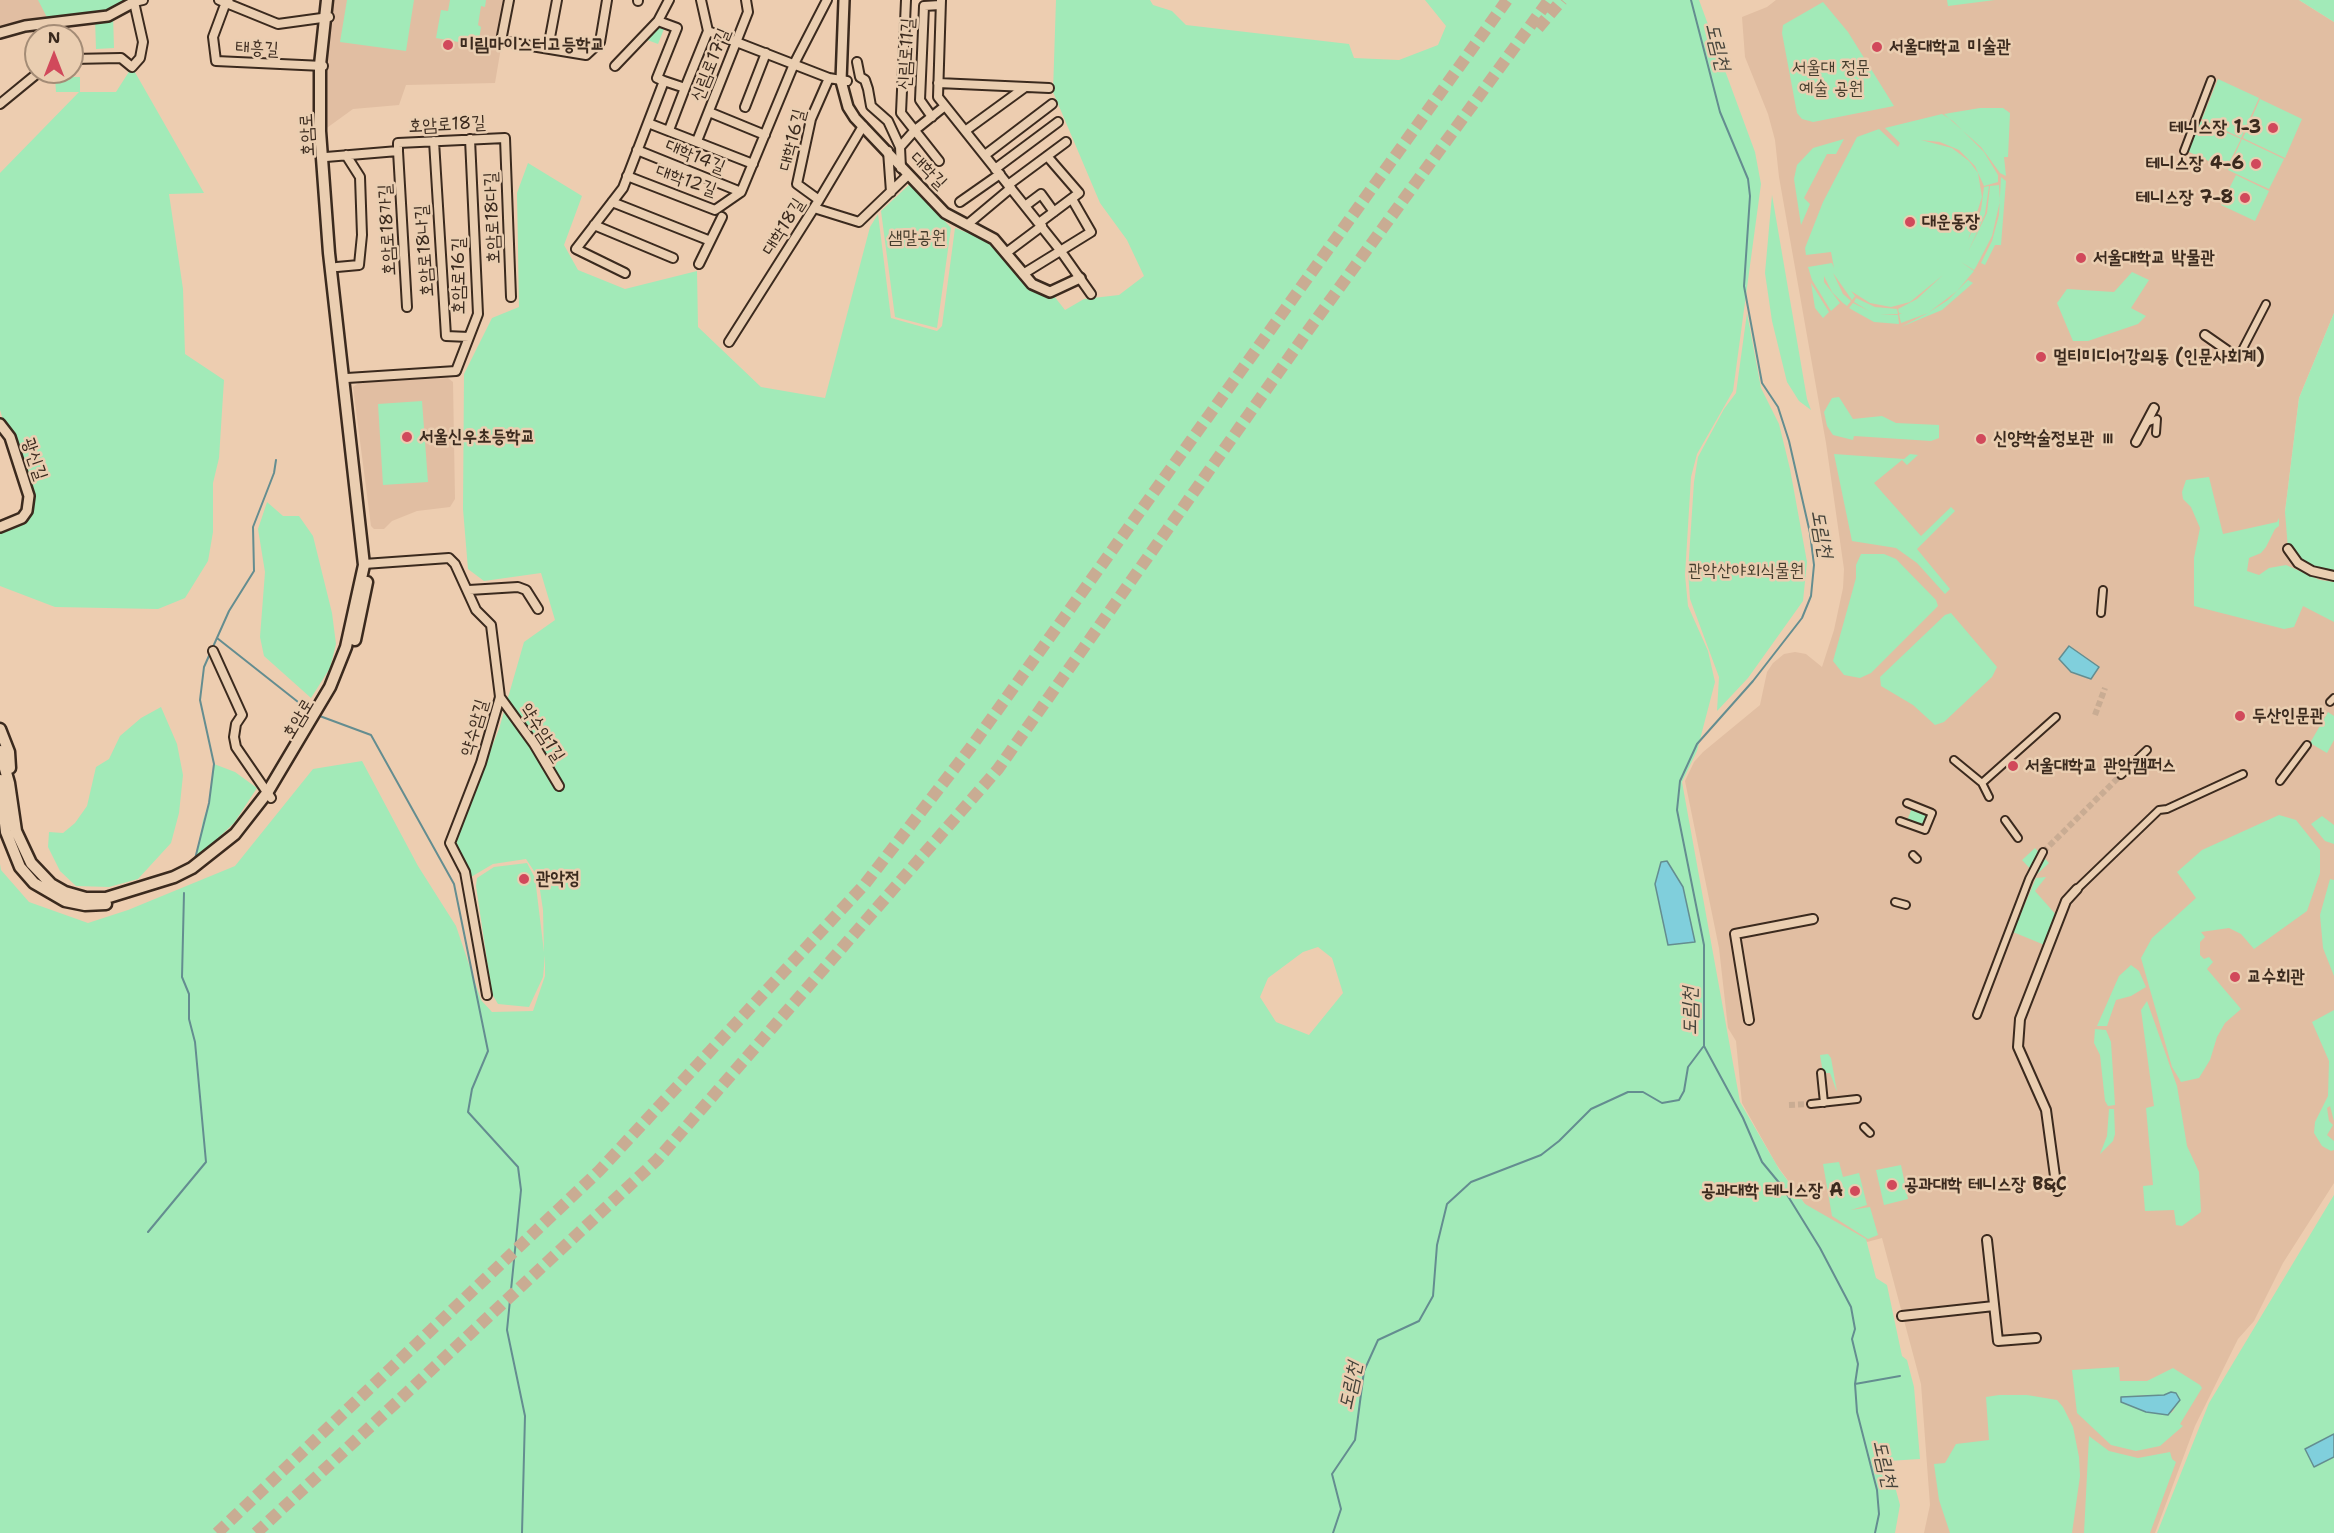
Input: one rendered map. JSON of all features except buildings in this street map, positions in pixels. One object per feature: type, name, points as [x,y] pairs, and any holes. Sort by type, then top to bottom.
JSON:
[{"type":"main road","points":[[326,17],[327,0]]},
{"type":"main road","name":"호암로","points":[[5,781],[6,832],[20,867],[48,894],[65,901],[86,905],[105,904],[176,882],[238,838],[269,795],[336,690],[362,615],[367,564],[326,157],[322,66],[326,17],[332,0]]},
{"type":"main road","points":[[269,795],[330,687],[346,647],[367,564],[329,253],[320,131],[322,66]]},
{"type":"main road","points":[[0,729],[9,752],[5,781]]},
{"type":"main road","points":[[0,751],[5,781]]},
{"type":"street","points":[[509,0],[501,41],[586,55],[600,42],[607,0]]},
{"type":"street","points":[[548,48],[556,0]]},
{"type":"street","points":[[615,66],[658,21],[669,0]]},
{"type":"street","points":[[701,0],[708,31],[829,78],[844,81]]},
{"type":"street","name":"신림로17길","points":[[697,141],[748,12],[746,0]]},
{"type":"street","name":"대학12길","points":[[627,176],[715,210],[741,192],[794,64],[827,0]]},
{"type":"street","name":"대학길","points":[[844,0],[844,81],[848,107],[863,126],[945,213],[970,223],[1008,251],[1032,284],[1050,292],[1079,276]]},
{"type":"street","points":[[850,0],[844,81],[859,116],[888,150],[891,192]]},
{"type":"street","points":[[906,0],[901,112],[939,161]]},
{"type":"street","points":[[0,33],[25,26],[108,16],[140,1],[143,42],[140,58],[132,67],[120,58],[84,59]]},
{"type":"street","points":[[225,1],[278,24],[326,17]]},
{"type":"street","name":"태흥길","points":[[225,1],[213,37],[216,62],[322,66]]},
{"type":"street","name":"신림로11길","points":[[932,117],[920,100],[924,6],[941,3],[938,97],[1060,250],[1091,294]]},
{"type":"street","name":"대학14길","points":[[626,273],[576,249],[612,202],[627,176],[664,81],[657,78],[677,28],[658,21]]},
{"type":"street","name":"대학14길","points":[[669,130],[708,31]]},
{"type":"street","points":[[745,107],[766,53]]},
{"type":"street","points":[[857,62],[860,77],[865,80],[868,89],[871,106],[888,121],[900,147],[899,156],[904,169],[950,209],[970,223],[1066,142]]},
{"type":"street","name":"대학16길","points":[[819,200],[797,184],[811,119],[829,78]]},
{"type":"street","points":[[2184,150],[2211,80]]},
{"type":"street","points":[[664,81],[685,88]]},
{"type":"street","name":"신림로11길","points":[[938,83],[1049,88]]},
{"type":"street","points":[[0,104],[24,84]]},
{"type":"street","points":[[965,131],[1024,87]]},
{"type":"street","points":[[985,155],[1052,104]]},
{"type":"street","points":[[900,147],[915,130],[945,106]]},
{"type":"street","points":[[709,112],[765,135]]},
{"type":"street","points":[[960,201],[1058,122]]},
{"type":"street","name":"대학14길","points":[[648,123],[753,164]]},
{"type":"street","name":"대학18길","points":[[729,342],[863,126]]},
{"type":"street","name":"호암로18길","points":[[326,157],[398,150],[398,142],[505,138]]},
{"type":"street","name":"호암로18다길","points":[[505,138],[511,297]]},
{"type":"street","name":"호암로16길","points":[[347,378],[456,371],[478,314],[470,139]]},
{"type":"street","name":"호암로18나길","points":[[434,141],[446,336],[469,337]]},
{"type":"street","name":"호암로18가길","points":[[398,150],[407,307]]},
{"type":"street","name":"대학14길","points":[[637,150],[741,192]]},
{"type":"street","name":"호암로","points":[[337,267],[359,264],[363,235],[360,177],[346,155]]},
{"type":"street","points":[[1008,251],[1079,193],[1047,156]]},
{"type":"street","points":[[814,208],[859,222],[891,192],[904,169]]},
{"type":"street","points":[[1025,206],[1041,194],[1054,212]]},
{"type":"street","points":[[1025,273],[1091,232],[1072,199]]},
{"type":"street","points":[[612,202],[708,240]]},
{"type":"street","points":[[699,264],[708,240],[722,217]]},
{"type":"street","points":[[594,225],[673,258]]},
{"type":"street","points":[[2205,334],[2238,358],[2266,304]]},
{"type":"street","points":[[2136,442],[2154,408]]},
{"type":"street","points":[[2146,423],[2157,419],[2156,434]]},
{"type":"street","name":"광신길","points":[[0,424],[10,438],[29,496],[27,511],[22,518],[0,528]]},
{"type":"street","points":[[2288,549],[2298,563],[2334,576]]},
{"type":"street","name":"약수암길","points":[[367,564],[449,558],[455,564],[469,590],[476,610],[490,625],[500,697],[481,763],[450,843],[465,872],[487,995]]},
{"type":"street","points":[[469,590],[518,587],[526,590],[538,609]]},
{"type":"street","points":[[2101,613],[2103,590]]},
{"type":"street","points":[[213,651],[242,715],[236,724],[234,737],[236,747],[269,795]]},
{"type":"street","name":"약수암1길","points":[[500,697],[534,744],[559,786]]},
{"type":"street","points":[[1982,783],[2033,742],[2055,717]]},
{"type":"street","points":[[2280,781],[2307,745]]},
{"type":"street","points":[[2121,776],[2146,750]]},
{"type":"street","points":[[1954,760],[1982,783],[1989,797]]},
{"type":"street","points":[[2057,1191],[2046,1110],[2018,1047],[2020,1019],[2066,901],[2159,810],[2167,809],[2243,774]]},
{"type":"street","points":[[1900,821],[1925,830],[1932,813],[1907,803]]},
{"type":"street","points":[[2005,820],[2018,838]]},
{"type":"street","points":[[1977,1015],[2029,879],[2043,852]]},
{"type":"street","points":[[1895,902],[1906,905]]},
{"type":"street","points":[[1749,1020],[1735,934],[1813,919]]},
{"type":"street","points":[[1821,1073],[1824,1103]]},
{"type":"street","points":[[1811,1104],[1857,1099]]},
{"type":"street","points":[[1864,1127],[1870,1133]]},
{"type":"street","points":[[1987,1240],[1998,1341],[2036,1338]]},
{"type":"street","points":[[1902,1316],[1994,1306]]},
{"type":"shaded area","points":[[0,0],[39,0],[49,21],[24,24],[24,27],[0,32]]},
{"type":"shaded area","points":[[332,0],[509,0],[495,83],[406,85],[399,105],[353,109],[324,130],[323,66]]},
{"type":"shaded area","name":"서울대학교 관악캠퍼스","points":[[1776,0],[2299,0],[2334,22],[2334,313],[2299,398],[2285,512],[2334,576],[2334,1183],[2283,1263],[2254,1321],[2238,1339],[2195,1426],[2155,1533],[1924,1533],[1930,1505],[1921,1384],[1882,1238],[1867,1242],[1807,1207],[1776,1164],[1742,1103],[1736,1041],[1728,1028],[1719,948],[1685,781],[1694,762],[1703,752],[1760,705],[1767,672],[1773,663],[1784,654],[1795,652],[1806,654],[1822,667],[1834,630],[1843,588],[1844,569],[1826,443],[1779,177],[1775,140],[1768,114],[1745,57],[1742,17],[1767,7]]},
{"type":"shaded area","name":"서울신우초등학교","points":[[448,378],[453,382],[455,499],[450,507],[417,511],[392,521],[384,529],[374,529],[371,526],[353,387],[360,382]]},
{"type":"green space","points":[[38,0],[133,0],[113,14],[114,48],[96,49],[95,18],[50,23]]},
{"type":"green space","points":[[347,0],[414,0],[406,51],[340,42]]},
{"type":"green space","points":[[450,0],[486,0],[485,7],[481,6],[478,46],[470,49],[470,44],[436,38],[441,10],[448,11]]},
{"type":"green space","points":[[1056,0],[1150,0],[1153,5],[1172,11],[1186,25],[1349,44],[1354,58],[1399,60],[1438,45],[1446,26],[1425,0],[1699,0],[1755,152],[1761,184],[1733,391],[1697,454],[1691,477],[1685,575],[1688,606],[1708,651],[1715,682],[1697,751],[1682,782],[1740,1102],[1779,1169],[1805,1204],[1866,1239],[1876,1278],[1887,1285],[1902,1356],[1907,1360],[1914,1387],[1920,1459],[1888,1461],[1900,1505],[1895,1533],[0,1533],[0,864],[1,870],[29,902],[88,923],[128,910],[235,866],[313,769],[362,761],[418,866],[456,926],[481,1000],[492,1012],[533,1011],[545,976],[545,955],[543,977],[529,1007],[498,1004],[492,994],[476,886],[477,878],[494,867],[527,863],[535,878],[544,952],[543,910],[538,877],[526,859],[493,864],[471,877],[455,839],[499,729],[524,642],[555,620],[541,573],[484,581],[468,569],[463,509],[464,374],[492,318],[519,307],[517,193],[528,163],[582,196],[564,245],[578,270],[625,289],[697,271],[698,327],[761,387],[825,398],[870,227],[878,214],[891,318],[937,331],[942,326],[955,228],[989,241],[1034,292],[1054,296],[1065,310],[1084,299],[1119,295],[1144,276],[1127,240],[1100,203],[1053,92]],"holes":[[[1318,947],[1332,958],[1343,993],[1309,1035],[1276,1022],[1260,997],[1268,978],[1303,952]]]},
{"type":"green space","points":[[1947,0],[1995,0],[1948,6]]},
{"type":"green space","points":[[2299,0],[2334,0],[2334,22]]},
{"type":"green space","name":"서울대 정문 예술 공원","points":[[1823,2],[1848,32],[1894,106],[1813,122],[1802,119],[1797,113],[1782,33],[1783,25]]},
{"type":"green space","points":[[658,21],[666,24],[658,44],[642,38]]},
{"type":"green space","points":[[132,67],[204,193],[169,194],[183,289],[185,354],[224,380],[219,458],[213,483],[213,532],[208,561],[185,598],[158,609],[55,607],[0,586],[0,528],[22,518],[29,504],[0,410],[0,173],[79,92],[56,92],[55,84],[80,84],[80,92],[116,92]]},
{"type":"green space","points":[[2218,79],[2259,98],[2241,138],[2202,119]]},
{"type":"green space","name":"테니스장 1-3","points":[[2260,99],[2302,119],[2285,158],[2243,138]]},
{"type":"green space","points":[[1980,108],[2003,108],[2010,113],[2008,157],[2004,157],[2006,176],[2000,173],[1981,147],[1944,114]]},
{"type":"green space","name":"대운동장","points":[[1942,114],[1953,121],[1984,152],[1998,175],[1998,182],[1984,186],[1975,166],[1959,150],[1940,142],[1921,140],[1952,148],[1969,161],[1978,173],[1982,197],[1968,240],[1981,210],[1984,187],[1989,186],[1985,214],[1968,252],[1987,213],[1990,186],[1999,185],[2000,201],[1992,236],[1974,270],[1961,262],[1974,271],[1957,291],[1928,313],[1901,323],[1899,314],[1902,313],[1899,313],[1898,309],[1917,299],[1943,275],[1910,302],[1891,307],[1870,303],[1851,291],[1855,296],[1852,300],[1833,273],[1843,294],[1851,301],[1847,306],[1843,303],[1832,292],[1824,276],[1824,282],[1840,303],[1831,311],[1812,280],[1808,267],[1832,263],[1834,268],[1831,252],[1806,255],[1805,248],[1823,202],[1857,137],[1879,129],[1898,147],[1900,143],[1885,128]]},
{"type":"green space","points":[[2201,121],[2241,139],[2226,169],[2187,151]]},
{"type":"green space","points":[[1844,139],[1836,154],[1827,154],[1804,198],[1810,204],[1801,225],[1794,179],[1797,165],[1813,148]]},
{"type":"green space","name":"테니스장 4-6","points":[[2242,139],[2284,159],[2269,189],[2228,170]]},
{"type":"green space","name":"테니스장 7-8","points":[[2236,175],[2269,191],[2255,221],[2221,205]]},
{"type":"green space","points":[[2001,177],[2006,181],[2001,245],[1995,245],[1985,265],[1981,263],[1992,241],[1999,215]]},
{"type":"green space","name":"샘말공원","points":[[911,183],[951,228],[937,328],[895,317],[881,211]]},
{"type":"green space","points":[[1772,195],[1807,399],[1811,410],[1799,401],[1787,382],[1772,321],[1765,273]]},
{"type":"green space","points":[[2132,272],[2149,280],[2131,308],[2146,316],[2138,324],[2088,341],[2073,341],[2057,303],[2067,289],[2114,292]]},
{"type":"green space","name":"대운동장","points":[[1968,280],[1973,283],[1942,310],[1901,327],[1948,300]]},
{"type":"green space","points":[[1811,283],[1829,312],[1823,318],[1815,308]]},
{"type":"green space","points":[[1856,298],[1875,307],[1897,309],[1898,314],[1880,314],[1898,315],[1899,324],[1874,322],[1849,308],[1853,303],[1869,311],[1854,302]]},
{"type":"green space","name":"관악산야외식물원","points":[[1747,313],[1761,388],[1779,424],[1790,469],[1807,562],[1803,601],[1748,678],[1717,711],[1719,677],[1690,599],[1688,572],[1694,482],[1698,457],[1724,409],[1736,393]]},
{"type":"green space","points":[[2334,313],[2334,576],[2312,571],[2288,549],[2285,512],[2299,398]]},
{"type":"green space","points":[[1839,397],[1853,419],[1882,416],[1896,423],[1939,425],[1939,438],[1931,441],[1854,436],[1853,440],[1833,435],[1827,426],[1824,412],[1832,398]]},
{"type":"green space","points":[[422,401],[428,482],[383,485],[378,404]]},
{"type":"green space","points":[[1834,454],[1904,459],[1910,454],[1918,455],[1907,465],[1902,460],[1874,483],[1921,536],[1951,507],[1955,511],[1917,549],[1950,589],[1945,594],[1917,563],[1896,548],[1852,541]]},
{"type":"green space","points":[[2209,477],[2223,534],[2277,522],[2279,518],[2279,526],[2275,529],[2266,547],[2261,553],[2249,558],[2247,571],[2259,575],[2269,568],[2286,565],[2320,580],[2334,582],[2334,622],[2303,606],[2294,627],[2284,629],[2194,606],[2194,558],[2200,528],[2191,507],[2183,499],[2182,492],[2186,480]]},
{"type":"green space","points":[[267,502],[283,516],[299,516],[313,536],[332,613],[336,644],[330,668],[311,698],[264,656],[260,637],[265,572],[258,529]]},
{"type":"green space","points":[[1861,554],[1884,554],[1896,559],[1936,600],[1938,606],[1871,673],[1860,678],[1844,675],[1833,661],[1856,578],[1856,565]]},
{"type":"green space","points":[[1951,613],[1997,667],[1992,677],[1944,722],[1935,725],[1913,705],[1881,686],[1880,677],[1945,615]]},
{"type":"green space","points":[[161,707],[177,744],[183,775],[179,813],[171,843],[138,879],[109,887],[76,886],[60,871],[48,847],[49,832],[63,833],[75,823],[87,806],[96,767],[109,759],[120,736],[141,718]]},
{"type":"green space","points":[[2328,712],[2334,716],[2334,740],[2327,753],[2310,743]]},
{"type":"green space","points":[[214,764],[235,772],[257,788],[234,823],[196,859],[203,820],[209,803]]},
{"type":"green space","points":[[1912,808],[1928,815],[1923,827],[1907,821]]},
{"type":"green space","points":[[2279,815],[2296,820],[2320,850],[2320,873],[2307,911],[2254,949],[2241,934],[2229,928],[2201,932],[2205,937],[2200,942],[2200,955],[2204,959],[2209,957],[2213,962],[2207,969],[2241,1009],[2225,1023],[2217,1037],[2210,1060],[2199,1078],[2181,1082],[2172,1067],[2141,958],[2152,938],[2196,898],[2177,872],[2202,850]]},
{"type":"green space","points":[[2322,816],[2334,825],[2334,844],[2325,841],[2311,824]]},
{"type":"green space","points":[[2035,848],[2049,863],[2036,875],[2022,860]]},
{"type":"green space","points":[[2046,877],[2035,891],[2057,916],[2047,946],[2013,932],[2036,878]]},
{"type":"green space","points":[[2330,879],[2334,880],[2334,976],[2323,948],[2320,915]]},
{"type":"green space","points":[[2131,965],[2139,971],[2146,987],[2131,996],[2116,1000],[2107,1026],[2097,1026],[2119,976]]},
{"type":"green space","points":[[2147,1001],[2177,1086],[2187,1146],[2199,1172],[2201,1212],[2182,1226],[2176,1225],[2174,1210],[2145,1211],[2143,1186],[2153,1185],[2146,1108],[2154,1106],[2141,1010]]},
{"type":"green space","points":[[2334,1010],[2334,1121],[2330,1106],[2327,1108],[2329,1121],[2333,1125],[2327,1135],[2334,1141],[2334,1150],[2331,1151],[2322,1146],[2314,1133],[2315,1122],[2328,1096],[2329,1061],[2312,1022]]},
{"type":"green space","points":[[2095,1029],[2106,1030],[2111,1042],[2115,1105],[2108,1106],[2105,1101],[2100,1055],[2094,1043]]},
{"type":"green space","points":[[1828,1054],[1831,1058],[1837,1092],[1830,1073],[1823,1073],[1820,1055]]},
{"type":"green space","points":[[2109,1109],[2114,1109],[2115,1134],[2113,1141],[2100,1154],[2107,1136]]},
{"type":"green space","points":[[1839,1162],[1843,1177],[1859,1173],[1867,1205],[1851,1210],[1870,1207],[1878,1235],[1868,1239],[1832,1216],[1823,1164]]},
{"type":"green space","name":"공과대학 테니스장 B&C","points":[[1901,1165],[1908,1199],[1884,1205],[1876,1170]]},
{"type":"green space","points":[[2334,1195],[2334,1533],[2157,1533],[2209,1403]]},
{"type":"green space","points":[[2119,1367],[2120,1381],[2147,1381],[2173,1368],[2202,1388],[2180,1424],[2183,1426],[2160,1446],[2136,1451],[2111,1445],[2077,1413],[2072,1370]],"holes":[[[2164,1395],[2175,1406],[2171,1413],[2121,1402],[2121,1397]]]},
{"type":"green space","points":[[2027,1395],[2057,1400],[2063,1407],[2073,1427],[2079,1457],[2080,1476],[2072,1533],[1950,1533],[1939,1500],[1934,1464],[1945,1463],[1956,1444],[1989,1440],[1986,1397]]},
{"type":"green space","points":[[2089,1436],[2109,1451],[2138,1458],[2170,1452],[2172,1459],[2176,1462],[2150,1533],[2084,1533]]},
{"type":"water","points":[[2069,646],[2099,667],[2091,679],[2071,672],[2059,659]]},
{"type":"water","points":[[1667,861],[1683,887],[1695,942],[1668,945],[1655,884],[1661,862]]},
{"type":"water","points":[[2171,1392],[2176,1393],[2180,1400],[2168,1415],[2146,1412],[2121,1402],[2121,1397],[2164,1395]]},
{"type":"water","points":[[2334,1434],[2334,1457],[2314,1467],[2305,1449]]},
{"type":"waterway","name":"도림천","points":[[1691,0],[1720,112],[1748,179],[1750,196],[1744,286],[1762,383],[1778,407],[1789,441],[1810,533],[1814,565],[1811,596],[1802,618],[1753,681],[1697,744],[1680,781],[1677,810],[1704,945],[1704,1046],[1743,1118],[1762,1162],[1781,1185],[1820,1248],[1851,1307],[1855,1329],[1852,1339],[1858,1364],[1855,1384],[1857,1412],[1877,1490],[1879,1514],[1875,1533]]},
{"type":"waterway","points":[[195,859],[209,803],[214,764],[200,700],[204,667],[229,611],[254,571],[253,527],[274,473],[276,460]]},
{"type":"waterway","points":[[217,638],[312,713]]},
{"type":"waterway","points":[[317,715],[371,735],[454,884],[488,1051],[472,1089],[468,1112],[518,1167],[521,1190],[507,1330],[525,1416],[522,1533]]},
{"type":"waterway","points":[[148,1232],[206,1162],[195,1042],[189,1019],[189,994],[182,977],[184,893]]},
{"type":"waterway","name":"도림천","points":[[1333,1533],[1341,1509],[1332,1474],[1355,1440],[1364,1371],[1378,1340],[1419,1321],[1433,1296],[1437,1245],[1447,1204],[1471,1182],[1541,1155],[1559,1141],[1591,1109],[1628,1092],[1643,1092],[1662,1103],[1679,1100],[1684,1091],[1688,1067],[1703,1047]]},
{"type":"waterway","points":[[1855,1384],[1900,1376]]},
{"type":"tunnel","points":[[217,1533],[599,1171],[865,884],[971,747],[1507,0]]},
{"type":"tunnel","points":[[256,1533],[657,1160],[998,769],[1307,332],[1549,0]]},
{"type":"tunnel","points":[[1538,28],[1562,0]]},
{"type":"tunnel","points":[[2095,715],[2105,688]]},
{"type":"tunnel","points":[[2043,852],[2121,775]]},
{"type":"tunnel","points":[[1789,1105],[1811,1104]]},
{"type":"place","name":"미림마이스터고등학교","points":[[448,45]]},
{"type":"place","name":"서울대학교 미술관","points":[[1877,47]]},
{"type":"place","name":"테니스장 1-3","points":[[2273,128]]},
{"type":"place","name":"테니스장 4-6","points":[[2256,164]]},
{"type":"place","name":"테니스장 7-8","points":[[2245,198]]},
{"type":"place","name":"대운동장","points":[[1910,222]]},
{"type":"place","name":"서울대학교 박물관","points":[[2081,258]]},
{"type":"place","name":"멀티미디어강의동 (인문사회계)","points":[[2041,357]]},
{"type":"place","name":"서울신우초등학교","points":[[407,437]]},
{"type":"place","name":"신양학술정보관 Ⅲ","points":[[1981,439]]},
{"type":"place","name":"두산인문관","points":[[2240,716]]},
{"type":"place","name":"서울대학교 관악캠퍼스","points":[[2013,766]]},
{"type":"place","name":"관악정","points":[[524,879]]},
{"type":"place","name":"교수회관","points":[[2235,977]]},
{"type":"place","name":"공과대학 테니스장 B&C","points":[[1892,1185]]},
{"type":"place","name":"공과대학 테니스장 A","points":[[1855,1191]]}]
